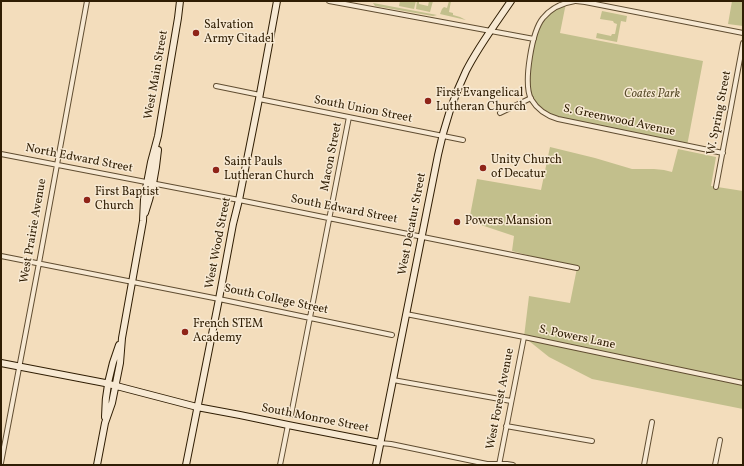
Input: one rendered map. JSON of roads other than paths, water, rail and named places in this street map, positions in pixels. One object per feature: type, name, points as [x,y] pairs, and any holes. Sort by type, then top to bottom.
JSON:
[{"type":"street","name":"West Prairie Avenue","points":[[1,464],[86,1]]},
{"type":"street","name":"West Main Street","points":[[97,465],[105,423],[112,402],[120,363],[122,338],[143,221],[144,200],[150,183],[151,162],[158,136],[181,1]]},
{"type":"street","name":"West Wood Street","points":[[186,465],[277,1]]},
{"type":"street","points":[[329,1],[351,3],[534,39]]},
{"type":"street","name":"West Decatur Street","points":[[376,465],[442,135],[457,90],[467,70],[511,1]]},
{"type":"street","points":[[500,113],[531,98],[527,80],[538,25],[549,12],[566,3],[575,1],[585,2],[743,33]]},
{"type":"street","name":"W. Spring Street","points":[[716,187],[743,42]]},
{"type":"street","name":"South Union Street","points":[[216,86],[349,117],[463,140]]},
{"type":"street","name":"S. Greenwood Avenue","points":[[531,98],[550,117],[558,120],[722,153]]},
{"type":"street","name":"Macon Street","points":[[291,415],[349,117]]},
{"type":"street","name":"North Edward Street","points":[[1,154],[150,183]]},
{"type":"street","name":"South Edward Street","points":[[150,183],[578,268]]},
{"type":"street","name":"South College Street","points":[[1,256],[219,298],[392,335]]},
{"type":"street","name":"S. Powers Lane","points":[[406,314],[743,383]]},
{"type":"street","name":"West Forest Avenue","points":[[499,465],[524,337]]},
{"type":"street","name":"West Main Street","points":[[105,423],[105,401],[108,384],[113,361],[122,338]]},
{"type":"street","name":"South Monroe Street","points":[[1,363],[116,385],[197,408],[391,444],[487,464],[512,465]]},
{"type":"street","points":[[393,380],[511,402]]},
{"type":"street","points":[[644,465],[652,422]]},
{"type":"street","points":[[280,465],[288,425]]},
{"type":"street","points":[[506,426],[592,441]]},
{"type":"street","points":[[716,465],[720,440]]},
{"type":"place","name":"Salvation Army Citadel","points":[[196,33]]},
{"type":"place","name":"First Evangelical Lutheran Church","points":[[428,101]]},
{"type":"place","name":"Unity Church of Decatur","points":[[483,168]]},
{"type":"place","name":"Saint Pauls Lutheran Church","points":[[216,170]]},
{"type":"place","name":"First Baptist Church","points":[[87,200]]},
{"type":"place","name":"Powers Mansion","points":[[457,222]]},
{"type":"place","name":"French STEM Academy","points":[[185,332]]},
{"type":"park label","name":"Coates Park","points":[[652,95]]}]
